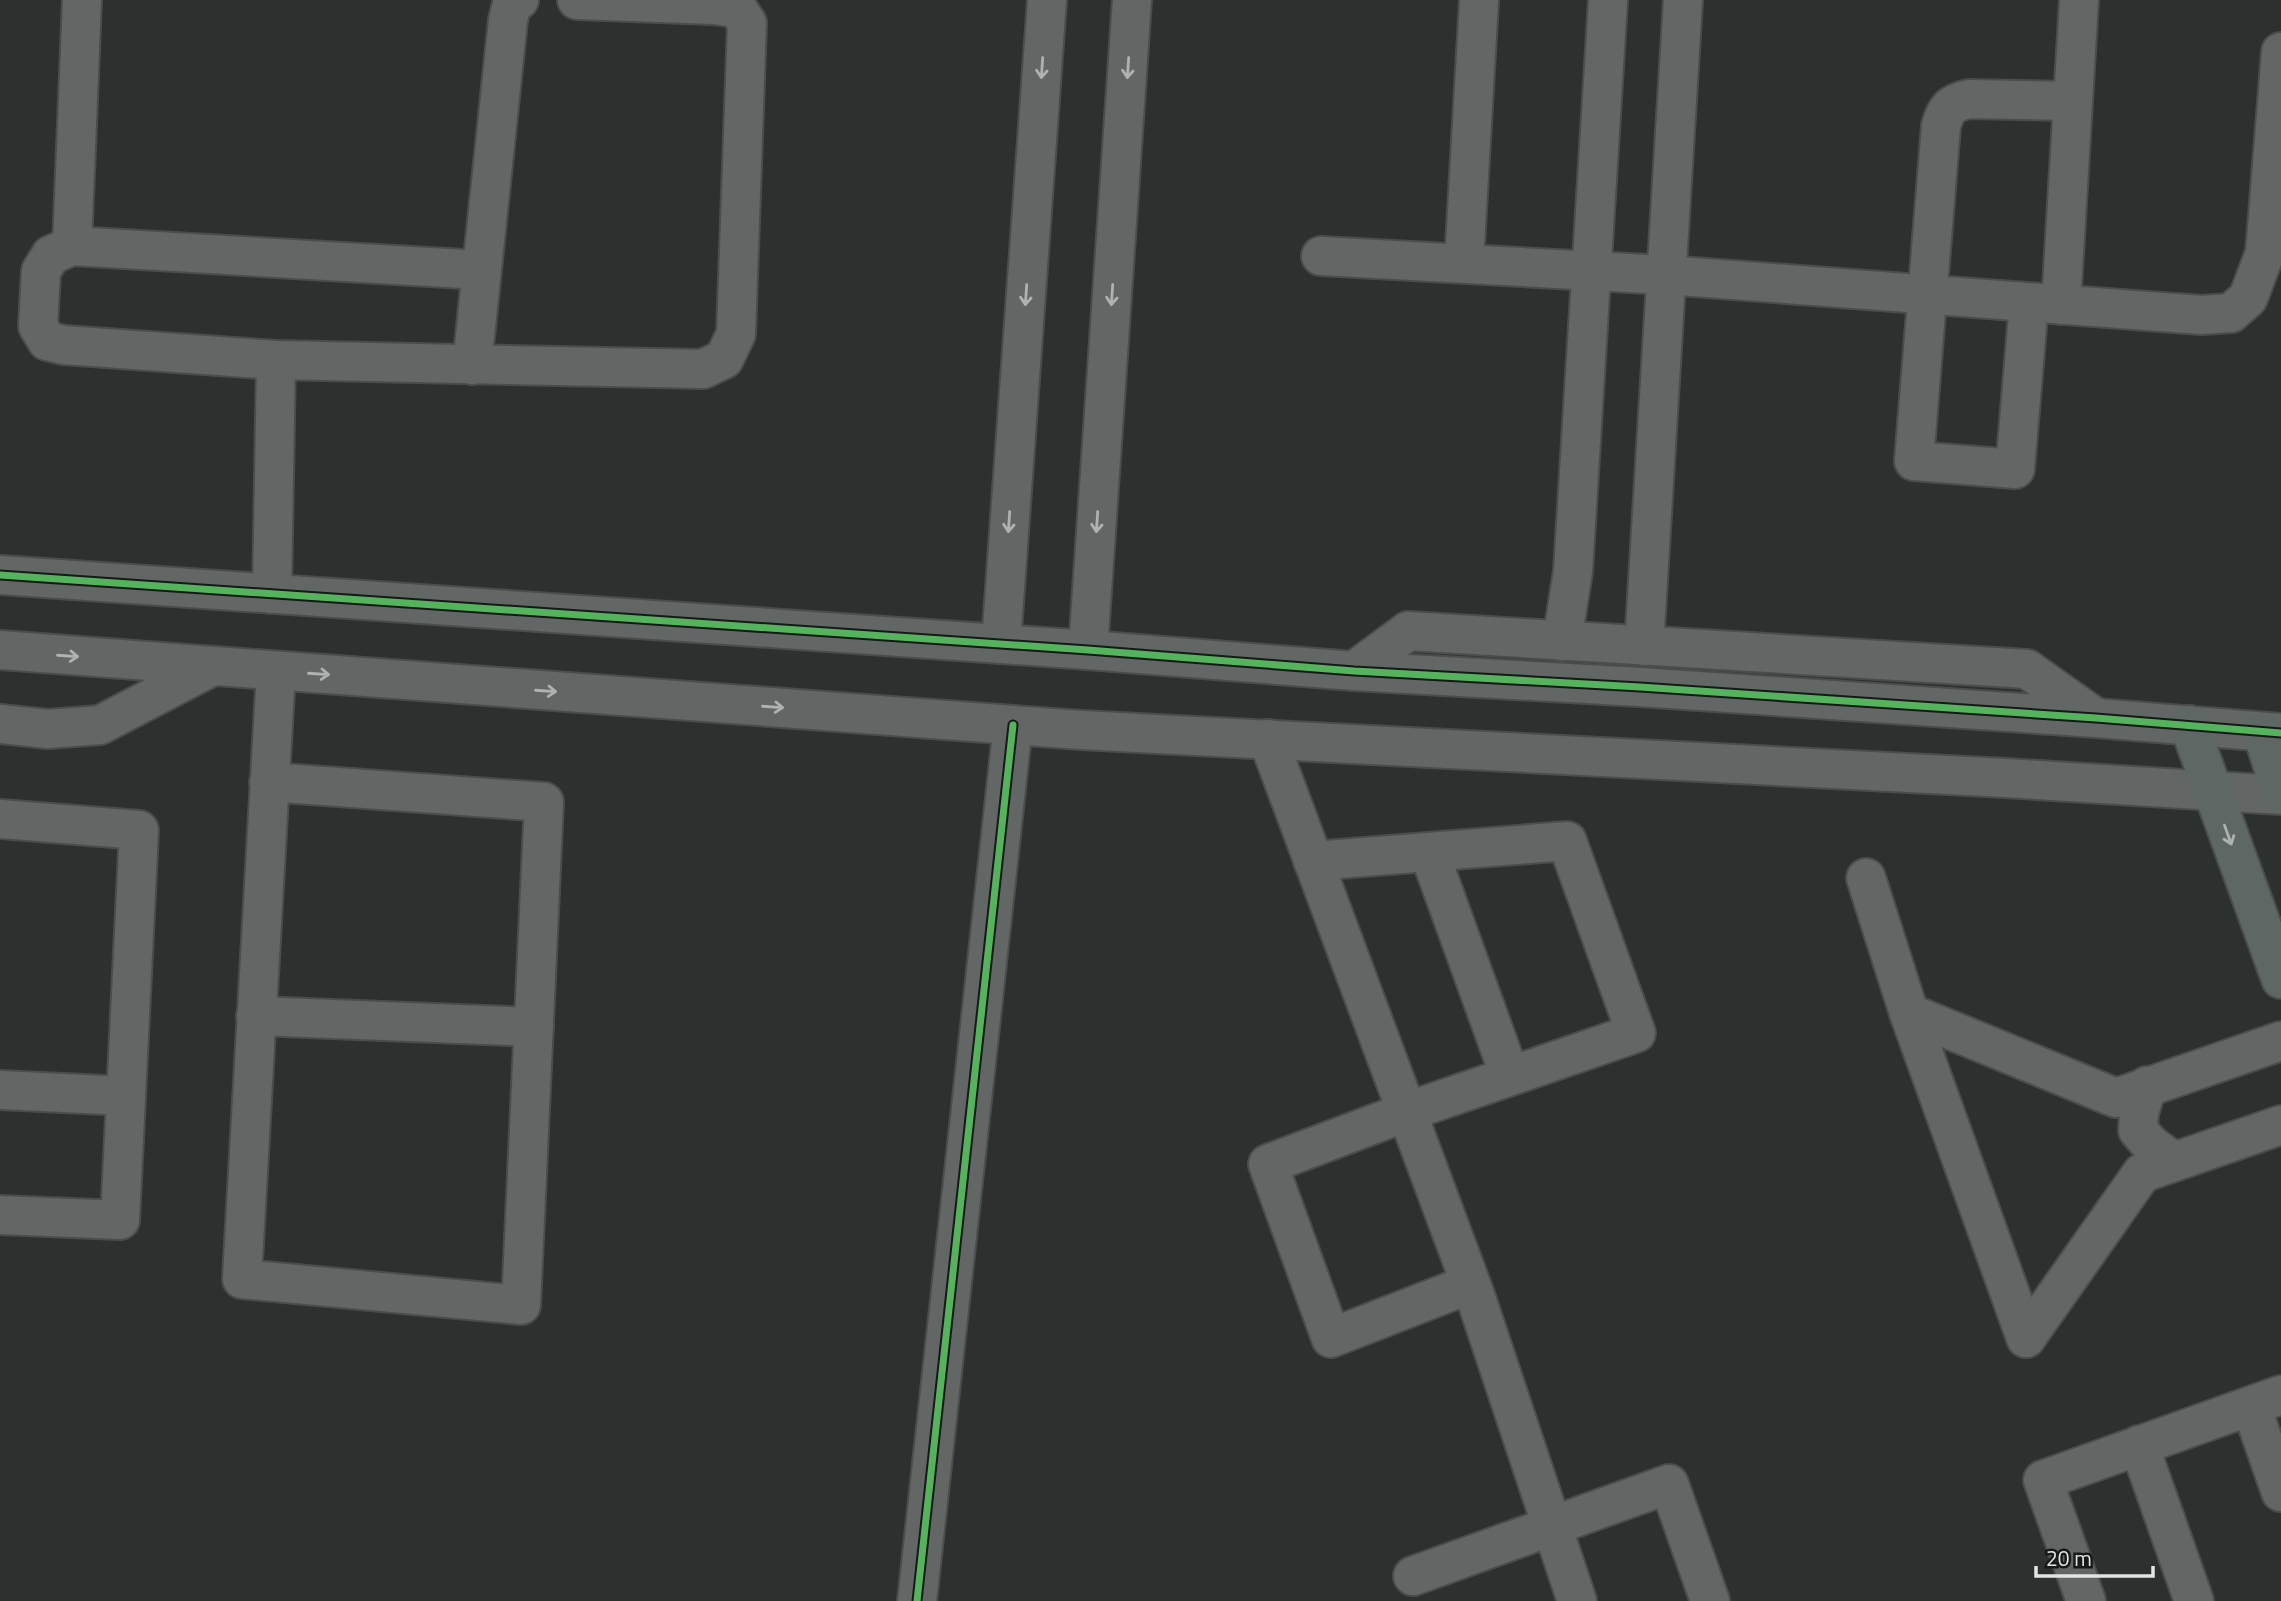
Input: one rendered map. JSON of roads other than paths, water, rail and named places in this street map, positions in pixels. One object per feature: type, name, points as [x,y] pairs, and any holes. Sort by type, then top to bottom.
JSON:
[{"type":"main road","points":[[2189,725],[2281,979]]},
{"type":"main road","points":[[2271,732],[2281,793]]},
{"type":"street","points":[[72,246],[82,0]]},
{"type":"street","points":[[472,365],[508,20],[512,4],[518,0]]},
{"type":"street","points":[[481,270],[72,246],[51,255],[41,271],[38,326],[47,341],[64,345],[276,360],[703,369],[724,359],[736,334],[747,23],[737,8],[577,0]]},
{"type":"street","points":[[1001,643],[1047,0]]},
{"type":"street","points":[[1088,650],[1132,0]]},
{"type":"street","points":[[1464,263],[1479,0]]},
{"type":"street","points":[[1562,641],[1573,571],[1608,0]]},
{"type":"street","points":[[1644,646],[1683,0]]},
{"type":"street","points":[[2073,101],[1969,99],[1954,103],[1946,110],[1941,126],[1914,461],[2015,469],[2045,304],[2073,101],[2079,0]]},
{"type":"street","points":[[1321,256],[1666,275],[2201,315],[2231,313],[2248,298],[2265,253],[2281,52]]},
{"type":"street","points":[[272,594],[276,360]]},
{"type":"street","points":[[0,575],[1001,643],[1354,671],[1653,688],[2271,732]]},
{"type":"street","points":[[1354,671],[1408,631],[2027,669],[2096,718]]},
{"type":"street","points":[[0,650],[1268,740],[2281,793]]},
{"type":"street","points":[[0,724],[48,729],[100,725],[213,666]]},
{"type":"street","points":[[269,782],[544,802],[521,1305],[242,1279],[269,782],[276,671]]},
{"type":"street","points":[[917,1601],[1013,724]]},
{"type":"street","points":[[1268,740],[1470,1284],[1577,1601]]},
{"type":"street","points":[[0,819],[139,830],[120,1220],[0,1215]]},
{"type":"street","points":[[1313,861],[1567,841],[1636,1033],[1406,1112],[1268,1164],[1331,1338],[1470,1284]]},
{"type":"street","points":[[1429,852],[1510,1076]]},
{"type":"street","points":[[1866,878],[1909,1013],[2026,1338],[2142,1173],[2281,1125]]},
{"type":"street","points":[[1909,1013],[2116,1098],[2281,1041]]},
{"type":"street","points":[[257,1016],[534,1027]]},
{"type":"street","points":[[2147,1086],[2139,1113],[2138,1130],[2150,1144],[2174,1162]]},
{"type":"street","points":[[0,1090],[126,1096]]},
{"type":"street","points":[[2086,1601],[2043,1480],[2266,1400],[2281,1492]]},
{"type":"street","points":[[2139,1445],[2194,1601]]},
{"type":"street","points":[[1413,1576],[1669,1484],[1710,1601]]}]
